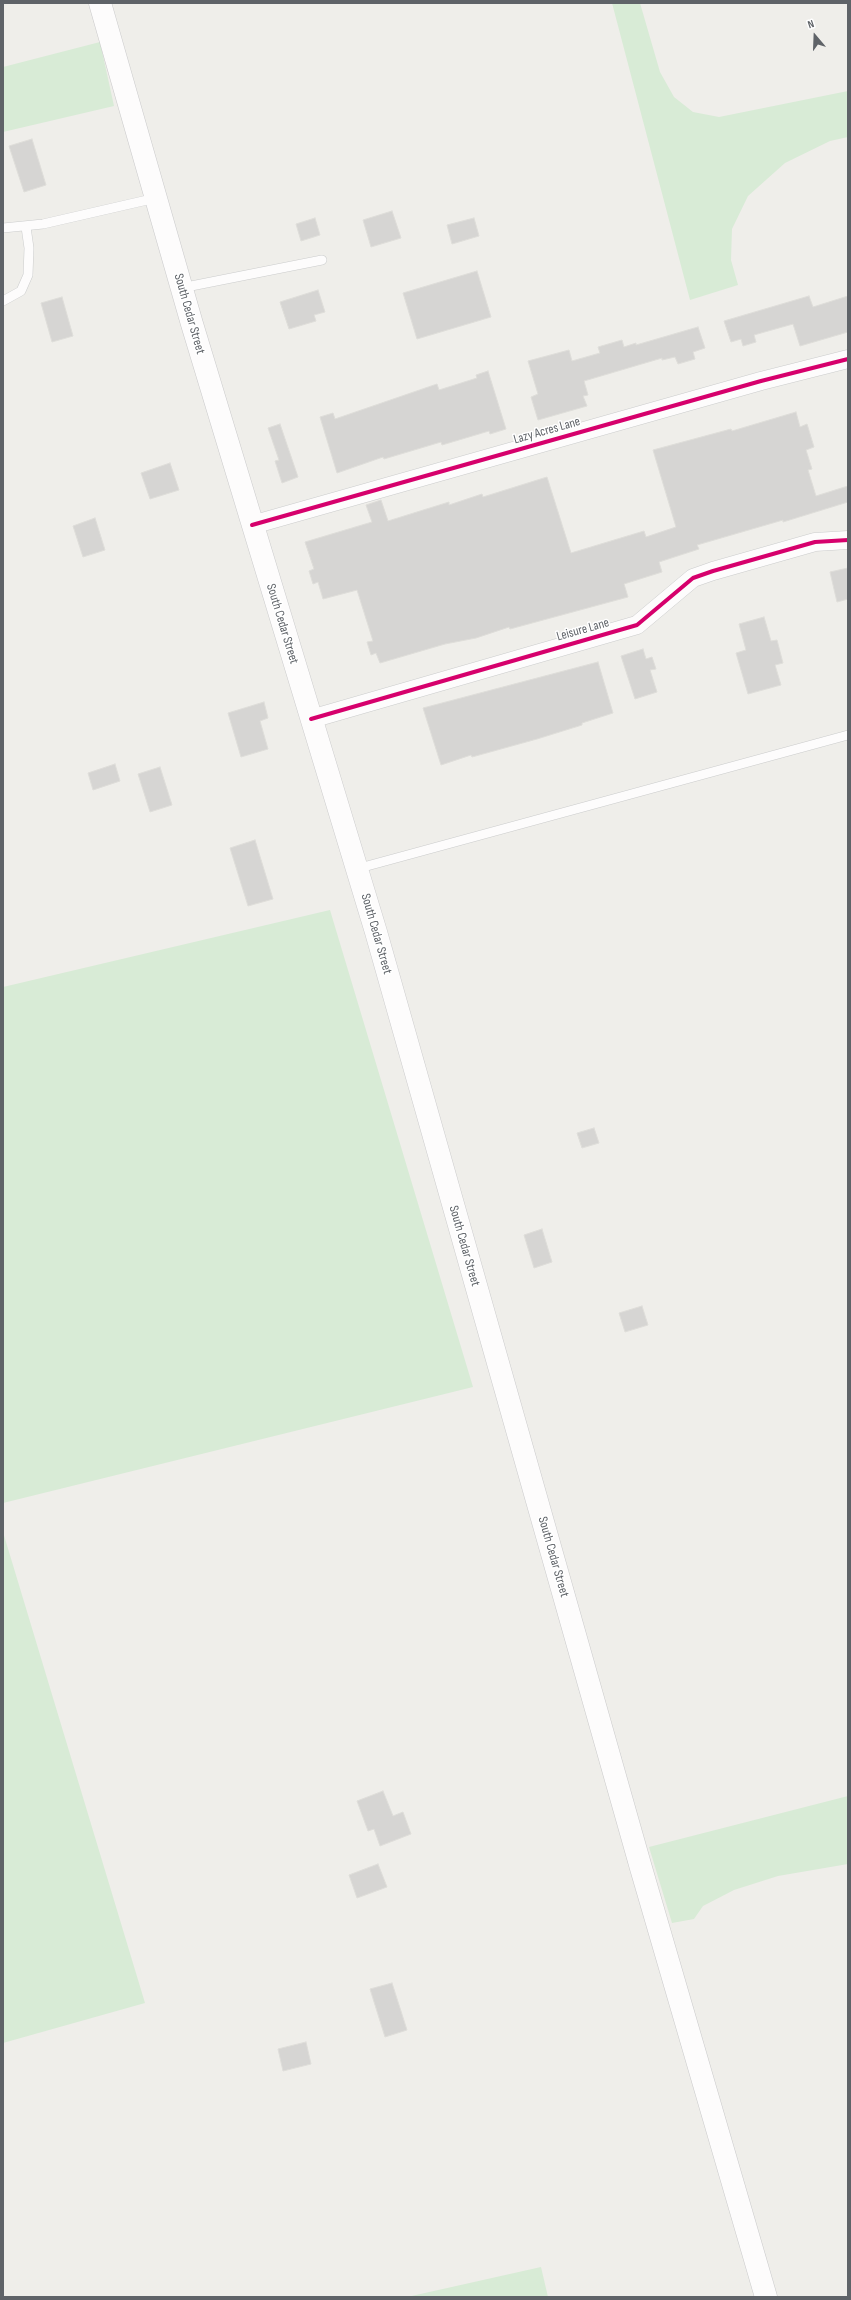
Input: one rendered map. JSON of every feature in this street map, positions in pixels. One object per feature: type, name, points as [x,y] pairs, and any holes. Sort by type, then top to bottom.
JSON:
[{"type":"main road","name":"South Cedar Street","points":[[100,3],[182,288],[356,869],[641,1868],[766,2297]]},
{"type":"street","name":"Lazy Acres Lane","points":[[252,524],[754,383],[848,359]]},
{"type":"street","name":"Leisure Lane","points":[[311,719],[637,625],[693,578],[815,542],[848,540]]},
{"type":"lane","points":[[3,228],[26,227],[112,210],[156,198]]},
{"type":"lane","points":[[3,301],[21,291],[28,275],[29,248],[26,227]]},
{"type":"lane","points":[[182,288],[322,260]]},
{"type":"lane","points":[[356,869],[848,735]]},
{"type":"green space","points":[[612,3],[640,3],[660,72],[674,97],[693,112],[719,117],[848,91],[848,137],[830,141],[785,163],[748,196],[732,229],[731,260],[738,285],[690,300]]},
{"type":"green space","points":[[100,42],[114,106],[3,132],[3,67]]},
{"type":"green space","points":[[330,910],[473,1387],[3,1503],[3,987]]},
{"type":"green space","points":[[3,1532],[145,2003],[3,2043]]},
{"type":"green space","points":[[848,1796],[848,1864],[778,1876],[734,1890],[703,1906],[694,1919],[672,1923],[649,1847]]},
{"type":"green space","points":[[541,2267],[548,2297],[407,2297]]},
{"type":"building","points":[[32,139],[46,185],[24,192],[9,146]]},
{"type":"building","points":[[392,211],[401,238],[371,247],[363,220]]},
{"type":"building","points":[[315,218],[320,235],[301,241],[296,224]]},
{"type":"building","points":[[474,218],[479,236],[452,244],[447,225]]},
{"type":"building","points":[[477,271],[491,317],[417,339],[403,293]]},
{"type":"building","points":[[318,290],[325,312],[314,315],[316,321],[289,329],[280,302]]},
{"type":"building","points":[[809,296],[813,307],[848,296],[848,332],[800,346],[793,324],[754,335],[756,342],[743,346],[741,339],[731,342],[724,321]]},
{"type":"building","points":[[62,297],[73,336],[52,342],[41,303]]},
{"type":"building","points":[[698,327],[705,348],[693,352],[695,359],[678,364],[675,357],[662,360],[662,358],[584,381],[588,395],[583,396],[587,406],[538,420],[531,397],[538,394],[528,361],[569,350],[572,361],[600,353],[598,347],[622,340],[624,347],[636,343],[636,345]]},
{"type":"building","points":[[488,371],[506,429],[490,434],[489,431],[442,445],[441,442],[384,459],[383,457],[337,473],[320,417],[333,413],[335,419],[437,384],[439,390],[477,378],[476,375]]},
{"type":"building","points":[[796,412],[800,427],[807,424],[814,447],[806,450],[812,469],[808,470],[816,496],[848,486],[848,502],[783,522],[783,520],[697,545],[699,549],[659,562],[662,572],[624,584],[628,597],[510,629],[509,627],[476,638],[445,644],[380,663],[376,653],[371,655],[367,642],[373,641],[357,590],[323,599],[318,582],[313,584],[309,571],[314,569],[305,542],[372,522],[366,505],[381,500],[388,521],[449,502],[449,505],[482,494],[483,497],[547,477],[571,553],[644,531],[646,537],[676,527],[653,450],[731,429],[732,431]]},
{"type":"building","points":[[280,424],[298,477],[282,483],[275,461],[279,460],[268,428]]},
{"type":"building","points":[[170,463],[179,490],[150,499],[141,473]]},
{"type":"building","points":[[95,518],[105,550],[83,557],[73,526]]},
{"type":"building","points":[[848,568],[848,599],[837,602],[830,572]]},
{"type":"building","points":[[764,617],[771,641],[777,640],[783,663],[775,665],[781,685],[748,694],[736,653],[746,650],[739,624]]},
{"type":"building","points":[[643,649],[646,659],[652,657],[656,669],[650,670],[657,692],[635,699],[621,656]]},
{"type":"building","points":[[598,662],[613,713],[582,723],[582,725],[537,739],[472,757],[471,755],[441,765],[423,708]]},
{"type":"building","points":[[264,702],[268,718],[260,721],[268,749],[241,757],[228,713]]},
{"type":"building","points":[[115,764],[120,781],[93,790],[88,773]]},
{"type":"building","points":[[160,767],[172,805],[150,812],[138,774]]},
{"type":"building","points":[[255,840],[273,899],[248,906],[230,848]]},
{"type":"building","points":[[594,1128],[599,1143],[582,1148],[577,1133]]},
{"type":"building","points":[[542,1229],[552,1262],[534,1268],[524,1235]]},
{"type":"building","points":[[642,1306],[648,1325],[625,1332],[619,1313]]},
{"type":"building","points":[[383,1791],[393,1816],[403,1812],[411,1834],[380,1846],[374,1829],[368,1831],[357,1801]]},
{"type":"building","points":[[378,1864],[387,1887],[357,1898],[349,1875]]},
{"type":"building","points":[[392,1983],[407,2030],[385,2037],[370,1989]]},
{"type":"building","points":[[306,2042],[311,2064],[283,2071],[278,2049]]},
{"type":"cycle path","points":[[252,525],[761,381],[848,359]]},
{"type":"cycle path","points":[[311,719],[637,625],[693,578],[815,542],[848,540]]}]
